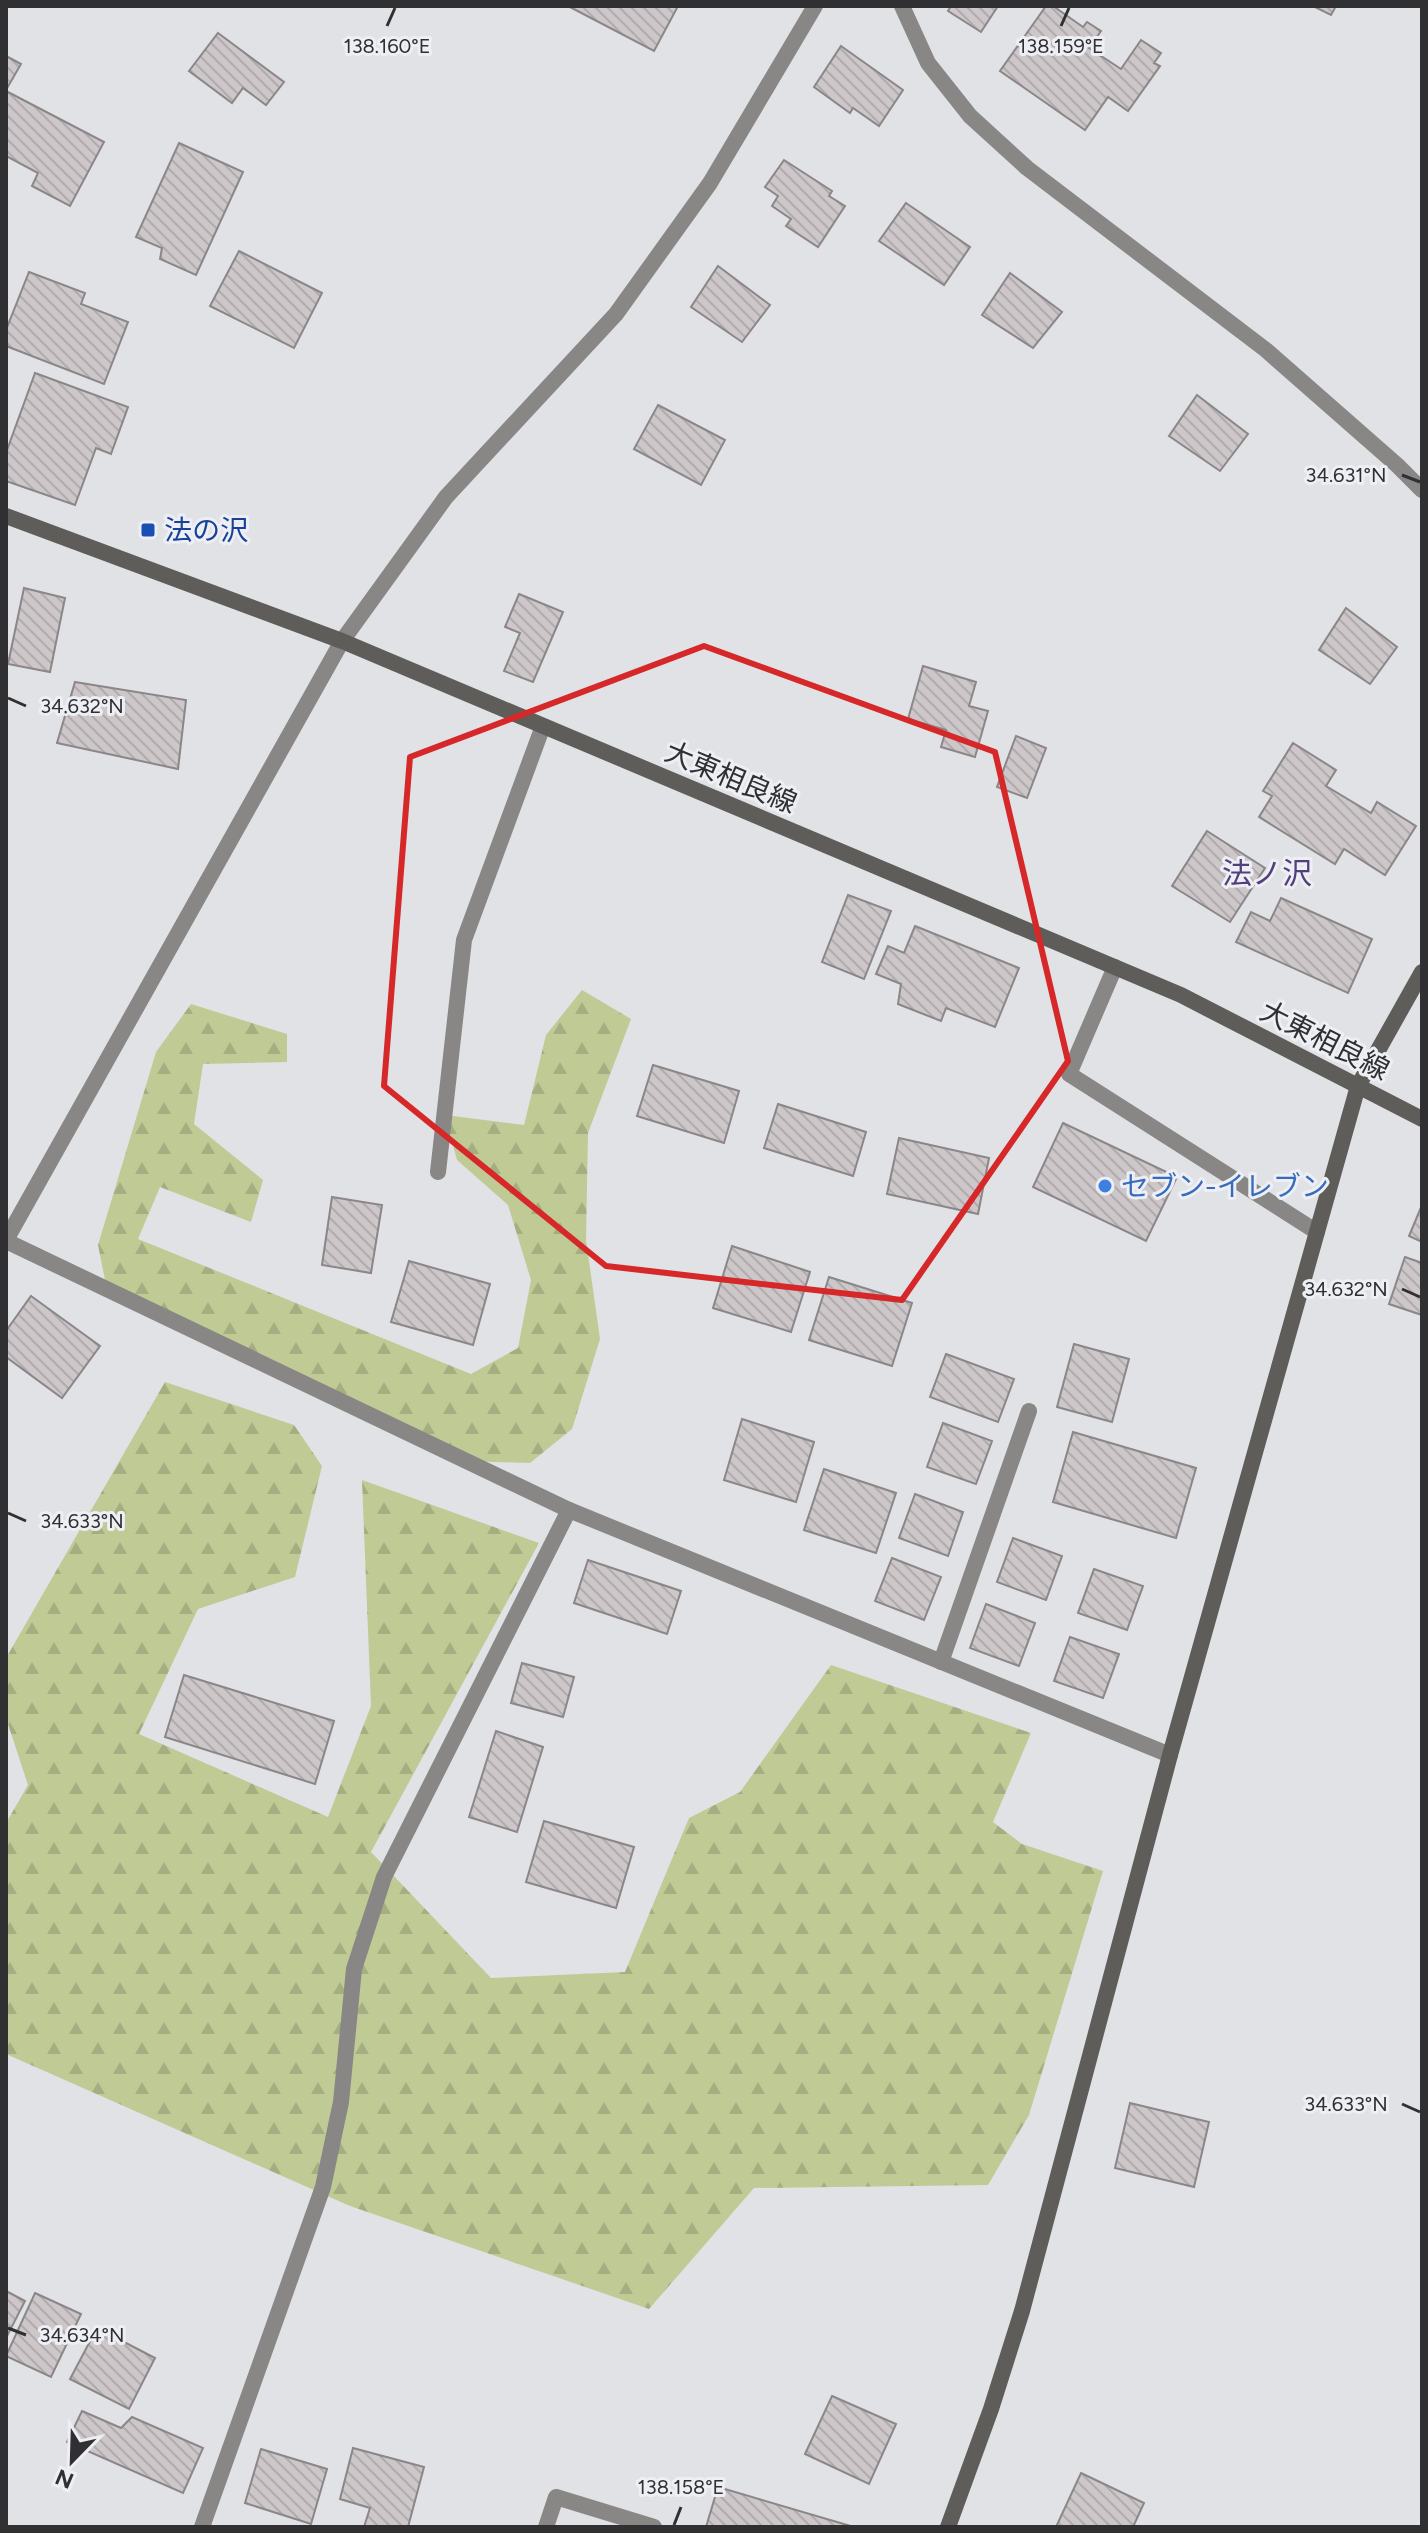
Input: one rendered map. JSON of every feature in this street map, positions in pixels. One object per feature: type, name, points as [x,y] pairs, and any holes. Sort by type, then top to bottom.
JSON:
[{"type":"main road","name":"大東相良線","points":[[6,516],[342,641],[1181,995],[1422,1119]]},
{"type":"main road","points":[[948,2527],[991,2409],[1022,2311],[1170,1755],[1358,1086],[1422,972]]},
{"type":"street","points":[[815,6],[710,183],[616,314],[446,497],[342,641],[6,1241],[569,1510],[1170,1755]]},
{"type":"street","points":[[902,6],[928,63],[970,116],[1027,168],[1266,350],[1422,490]]},
{"type":"street","points":[[438,1172],[464,940],[543,726]]},
{"type":"street","points":[[1115,967],[1069,1074],[1317,1232]]},
{"type":"street","points":[[941,1662],[1029,1411]]},
{"type":"street","points":[[202,2527],[323,2187],[341,2102],[354,1969],[384,1877],[569,1510]]},
{"type":"street","points":[[546,2527],[556,2497],[654,2527]]},
{"type":"highlighted area","points":[[704,646],[995,752],[1068,1061],[902,1300],[606,1266],[384,1086],[410,757]]},
{"type":"green space","points":[[582,990],[631,1019],[588,1133],[586,1240],[600,1339],[572,1429],[530,1463],[465,1461],[107,1290],[98,1245],[156,1052],[191,1004],[287,1034],[287,1062],[203,1064],[194,1124],[263,1180],[251,1222],[160,1187],[138,1239],[471,1374],[518,1348],[531,1280],[508,1205],[457,1160],[445,1115],[524,1125],[546,1035]]},
{"type":"green space","points":[[165,1382],[294,1425],[322,1466],[295,1577],[198,1609],[139,1734],[328,1817],[371,1706],[362,1480],[539,1543],[371,1852],[491,1978],[625,1972],[689,1818],[740,1792],[831,1665],[1031,1733],[993,1822],[1022,1844],[1103,1871],[1029,2115],[988,2185],[754,2188],[649,2309],[350,2206],[6,2054],[6,1823],[28,1785],[6,1718],[6,1658]]},
{"type":"building","points":[[568,6],[678,6],[654,51]]},
{"type":"building","points":[[951,6],[998,6],[981,32],[948,11]]},
{"type":"building","points":[[1046,6],[1053,6],[1083,27],[1087,22],[1101,31],[1089,48],[1121,69],[1141,40],[1161,53],[1154,63],[1160,66],[1128,111],[1108,97],[1085,130],[1000,71]]},
{"type":"building","points":[[1313,6],[1336,6],[1331,15]]},
{"type":"building","points":[[218,33],[284,82],[266,105],[243,88],[232,103],[189,71]]},
{"type":"building","points":[[841,46],[903,90],[879,126],[853,108],[850,113],[814,87]]},
{"type":"building","points":[[6,56],[21,64],[6,90]]},
{"type":"building","points":[[6,91],[104,142],[70,206],[32,186],[38,173],[6,156]]},
{"type":"building","points":[[179,143],[243,172],[196,275],[160,259],[162,248],[136,237]]},
{"type":"building","points":[[784,160],[832,191],[829,196],[845,206],[818,247],[786,226],[791,219],[772,206],[778,196],[765,187]]},
{"type":"building","points":[[906,203],[970,247],[944,285],[879,241]]},
{"type":"building","points":[[239,251],[322,293],[294,348],[210,306]]},
{"type":"building","points":[[718,266],[770,305],[742,342],[691,307]]},
{"type":"building","points":[[29,272],[85,293],[81,304],[128,322],[104,384],[6,346],[6,330]]},
{"type":"building","points":[[1010,273],[1062,312],[1033,348],[982,315]]},
{"type":"building","points":[[35,373],[128,407],[111,454],[96,448],[75,505],[6,481],[6,453]]},
{"type":"building","points":[[1197,395],[1248,434],[1220,471],[1169,436]]},
{"type":"building","points":[[658,405],[725,440],[701,485],[634,449]]},
{"type":"building","points":[[24,588],[65,598],[50,672],[8,664]]},
{"type":"building","points":[[519,594],[563,612],[533,682],[504,671],[520,633],[505,627]]},
{"type":"building","points":[[1346,608],[1397,647],[1370,684],[1319,650]]},
{"type":"building","points":[[923,666],[976,682],[969,706],[988,711],[975,757],[941,747],[946,730],[908,719]]},
{"type":"building","points":[[75,682],[186,700],[178,769],[57,743]]},
{"type":"building","points":[[1016,736],[1046,748],[1027,798],[997,787]]},
{"type":"building","points":[[1293,743],[1336,770],[1326,786],[1371,813],[1377,802],[1416,826],[1385,875],[1344,849],[1335,864],[1259,817],[1272,796],[1263,791]]},
{"type":"building","points":[[1207,831],[1265,868],[1230,922],[1172,886]]},
{"type":"building","points":[[848,895],[891,911],[864,979],[822,962]]},
{"type":"building","points":[[1281,898],[1372,939],[1348,993],[1236,942],[1251,912],[1270,921]]},
{"type":"building","points":[[915,926],[1019,968],[995,1027],[946,1008],[941,1021],[898,1004],[901,984],[876,974],[888,946],[904,953]]},
{"type":"building","points":[[653,1065],[739,1091],[724,1143],[637,1116]]},
{"type":"building","points":[[778,1104],[866,1132],[853,1176],[764,1148]]},
{"type":"building","points":[[1063,1123],[1177,1177],[1146,1241],[1033,1187]]},
{"type":"building","points":[[899,1138],[989,1158],[978,1214],[887,1194]]},
{"type":"building","points":[[332,1197],[382,1205],[371,1273],[322,1265]]},
{"type":"building","points":[[1422,1205],[1422,1242],[1409,1236]]},
{"type":"building","points":[[732,1246],[810,1272],[791,1332],[713,1308]]},
{"type":"building","points":[[1405,1257],[1422,1263],[1422,1315],[1389,1304]]},
{"type":"building","points":[[409,1261],[490,1284],[473,1345],[391,1322]]},
{"type":"building","points":[[829,1277],[912,1303],[892,1366],[809,1340]]},
{"type":"building","points":[[31,1296],[100,1346],[62,1398],[6,1357],[6,1331]]},
{"type":"building","points":[[1074,1344],[1129,1359],[1112,1422],[1057,1407]]},
{"type":"building","points":[[946,1354],[1014,1379],[998,1422],[930,1397]]},
{"type":"building","points":[[742,1419],[814,1442],[796,1502],[724,1480]]},
{"type":"building","points":[[943,1423],[992,1441],[976,1484],[927,1467]]},
{"type":"building","points":[[1073,1432],[1196,1468],[1176,1538],[1053,1502]]},
{"type":"building","points":[[824,1469],[896,1493],[876,1553],[804,1530]]},
{"type":"building","points":[[915,1494],[963,1512],[948,1556],[899,1538]]},
{"type":"building","points":[[1013,1538],[1062,1556],[1046,1600],[997,1582]]},
{"type":"building","points":[[892,1558],[941,1577],[924,1620],[875,1601]]},
{"type":"building","points":[[588,1560],[681,1591],[667,1634],[574,1603]]},
{"type":"building","points":[[1094,1569],[1143,1586],[1127,1630],[1078,1613]]},
{"type":"building","points":[[986,1604],[1035,1623],[1019,1666],[970,1648]]},
{"type":"building","points":[[1070,1637],[1119,1654],[1103,1698],[1054,1681]]},
{"type":"building","points":[[522,1663],[574,1677],[563,1717],[511,1703]]},
{"type":"building","points":[[184,1675],[334,1721],[315,1784],[165,1737]]},
{"type":"building","points":[[496,1731],[543,1747],[517,1832],[469,1817]]},
{"type":"building","points":[[544,1821],[634,1847],[616,1908],[526,1882]]},
{"type":"building","points":[[1130,2103],[1209,2122],[1194,2187],[1115,2168]]},
{"type":"building","points":[[6,2291],[25,2301],[6,2338]]},
{"type":"building","points":[[35,2293],[81,2314],[51,2377],[6,2356]]},
{"type":"building","points":[[97,2328],[155,2358],[129,2409],[70,2379]]},
{"type":"building","points":[[832,2396],[896,2424],[869,2484],[805,2454]]},
{"type":"building","points":[[82,2411],[121,2428],[132,2417],[203,2448],[183,2493],[67,2442]]},
{"type":"building","points":[[353,2448],[424,2467],[408,2527],[364,2527],[370,2508],[340,2499]]},
{"type":"building","points":[[261,2449],[327,2469],[311,2524],[245,2503]]},
{"type":"building","points":[[1081,2473],[1144,2503],[1133,2527],[1056,2527]]},
{"type":"building","points":[[718,2487],[854,2527],[706,2527]]},
{"type":"place","name":"法の沢","points":[[148,530]]},
{"type":"place","name":"セブン-イレブン","points":[[1105,1186]]},
{"type":"district","name":"法ノ沢","points":[[1267,873]]}]
